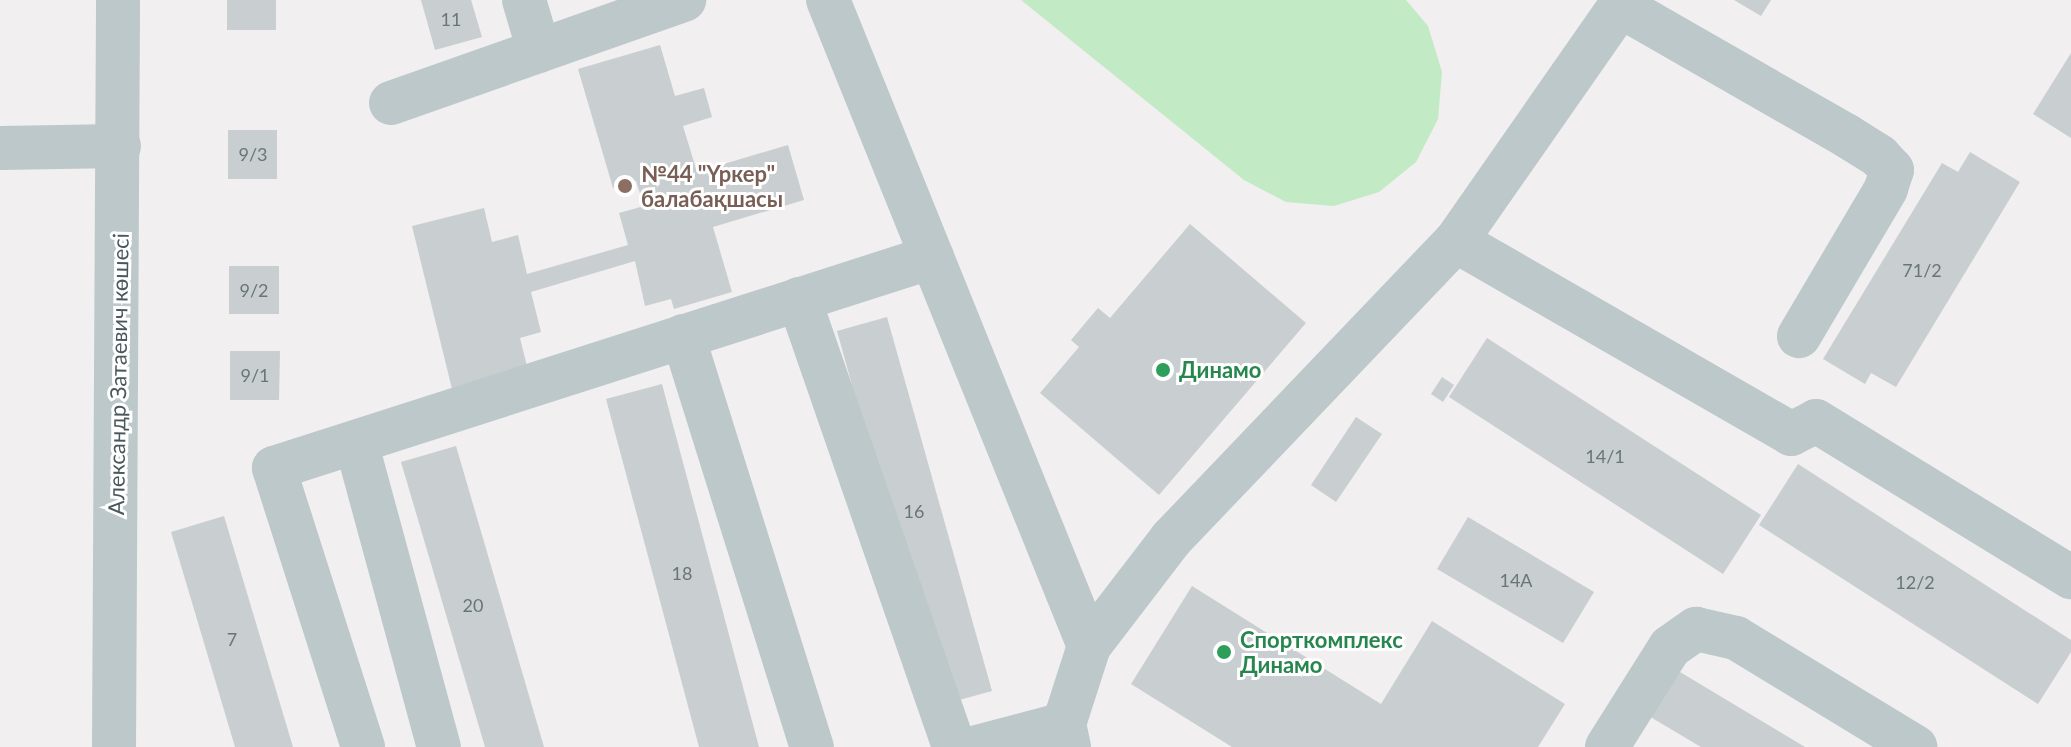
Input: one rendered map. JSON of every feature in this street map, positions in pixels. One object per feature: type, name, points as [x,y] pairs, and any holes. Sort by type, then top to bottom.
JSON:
[{"type":"street","name":"Александр Затаевич көшесі","points":[[114,747],[118,0]]},
{"type":"street","points":[[524,0],[539,51]]},
{"type":"street","points":[[391,103],[684,0]]},
{"type":"street","points":[[828,0],[1089,646]]},
{"type":"street","points":[[977,747],[1066,735],[1089,646],[1171,539],[1456,241],[1622,3],[1847,136],[1879,156],[1892,170],[1886,189],[1799,336]]},
{"type":"street","points":[[0,148],[119,146]]},
{"type":"street","points":[[1456,241],[1791,434],[1816,421],[2071,577]]},
{"type":"street","points":[[363,747],[274,468],[932,257]]},
{"type":"street","points":[[799,299],[954,747]]},
{"type":"street","points":[[683,336],[812,747]]},
{"type":"street","points":[[356,442],[439,747]]},
{"type":"street","points":[[1607,747],[1670,647],[1696,629],[1736,638],[1915,747]]},
{"type":"green space","points":[[1021,0],[1406,0],[1428,26],[1442,72],[1438,119],[1416,162],[1379,192],[1334,206],[1286,202],[1244,180]]},
{"type":"building","points":[[227,0],[276,0],[276,30],[227,30]]},
{"type":"building","points":[[421,0],[471,0],[482,37],[435,50]]},
{"type":"building","points":[[1734,0],[1771,0],[1761,16]]},
{"type":"building","points":[[660,45],[675,96],[704,88],[712,117],[683,126],[697,172],[788,145],[804,200],[713,227],[732,292],[674,309],[671,299],[645,306],[635,261],[531,292],[541,332],[520,338],[529,374],[453,393],[412,226],[484,208],[492,242],[518,235],[527,274],[628,245],[619,213],[644,206],[636,181],[613,188],[578,69]]},
{"type":"building","points":[[2071,53],[2071,138],[2033,114]]},
{"type":"building","points":[[228,130],[277,130],[277,179],[228,179]]},
{"type":"building","points":[[1970,152],[2020,182],[1896,387],[1871,373],[1865,384],[1823,359],[1942,163],[1958,172]]},
{"type":"building","name":"Динамо","points":[[1190,224],[1306,323],[1159,495],[1040,393],[1079,347],[1071,340],[1098,308],[1110,318]]},
{"type":"building","points":[[229,266],[279,266],[279,314],[229,314]]},
{"type":"building","points":[[887,317],[992,691],[941,705],[837,331]]},
{"type":"building","points":[[1487,338],[1761,515],[1723,574],[1449,397]]},
{"type":"building","points":[[230,351],[280,351],[279,400],[230,400]]},
{"type":"building","points":[[1442,377],[1454,385],[1443,402],[1431,394]]},
{"type":"building","points":[[662,384],[759,747],[699,747],[606,399]]},
{"type":"building","points":[[1356,417],[1382,434],[1336,502],[1311,485]]},
{"type":"building","points":[[456,446],[544,747],[485,747],[401,462]]},
{"type":"building","points":[[1798,464],[2071,640],[2071,652],[2038,704],[1759,525]]},
{"type":"building","points":[[224,516],[293,747],[235,747],[171,532]]},
{"type":"building","points":[[1468,517],[1594,592],[1563,643],[1437,569]]},
{"type":"building","name":"Спорткомплекс Динамо","points":[[1192,586],[1381,704],[1432,621],[1565,704],[1538,747],[1232,747],[1131,684]]},
{"type":"building","points":[[1670,666],[1805,747],[1701,747],[1642,712]]},
{"type":"place","name":"№44 \"Үркер\" балабақшасы","points":[[625,186]]},
{"type":"place","name":"Динамо","points":[[1163,370]]},
{"type":"place","name":"Спорткомплекс Динамо","points":[[1224,652]]}]
